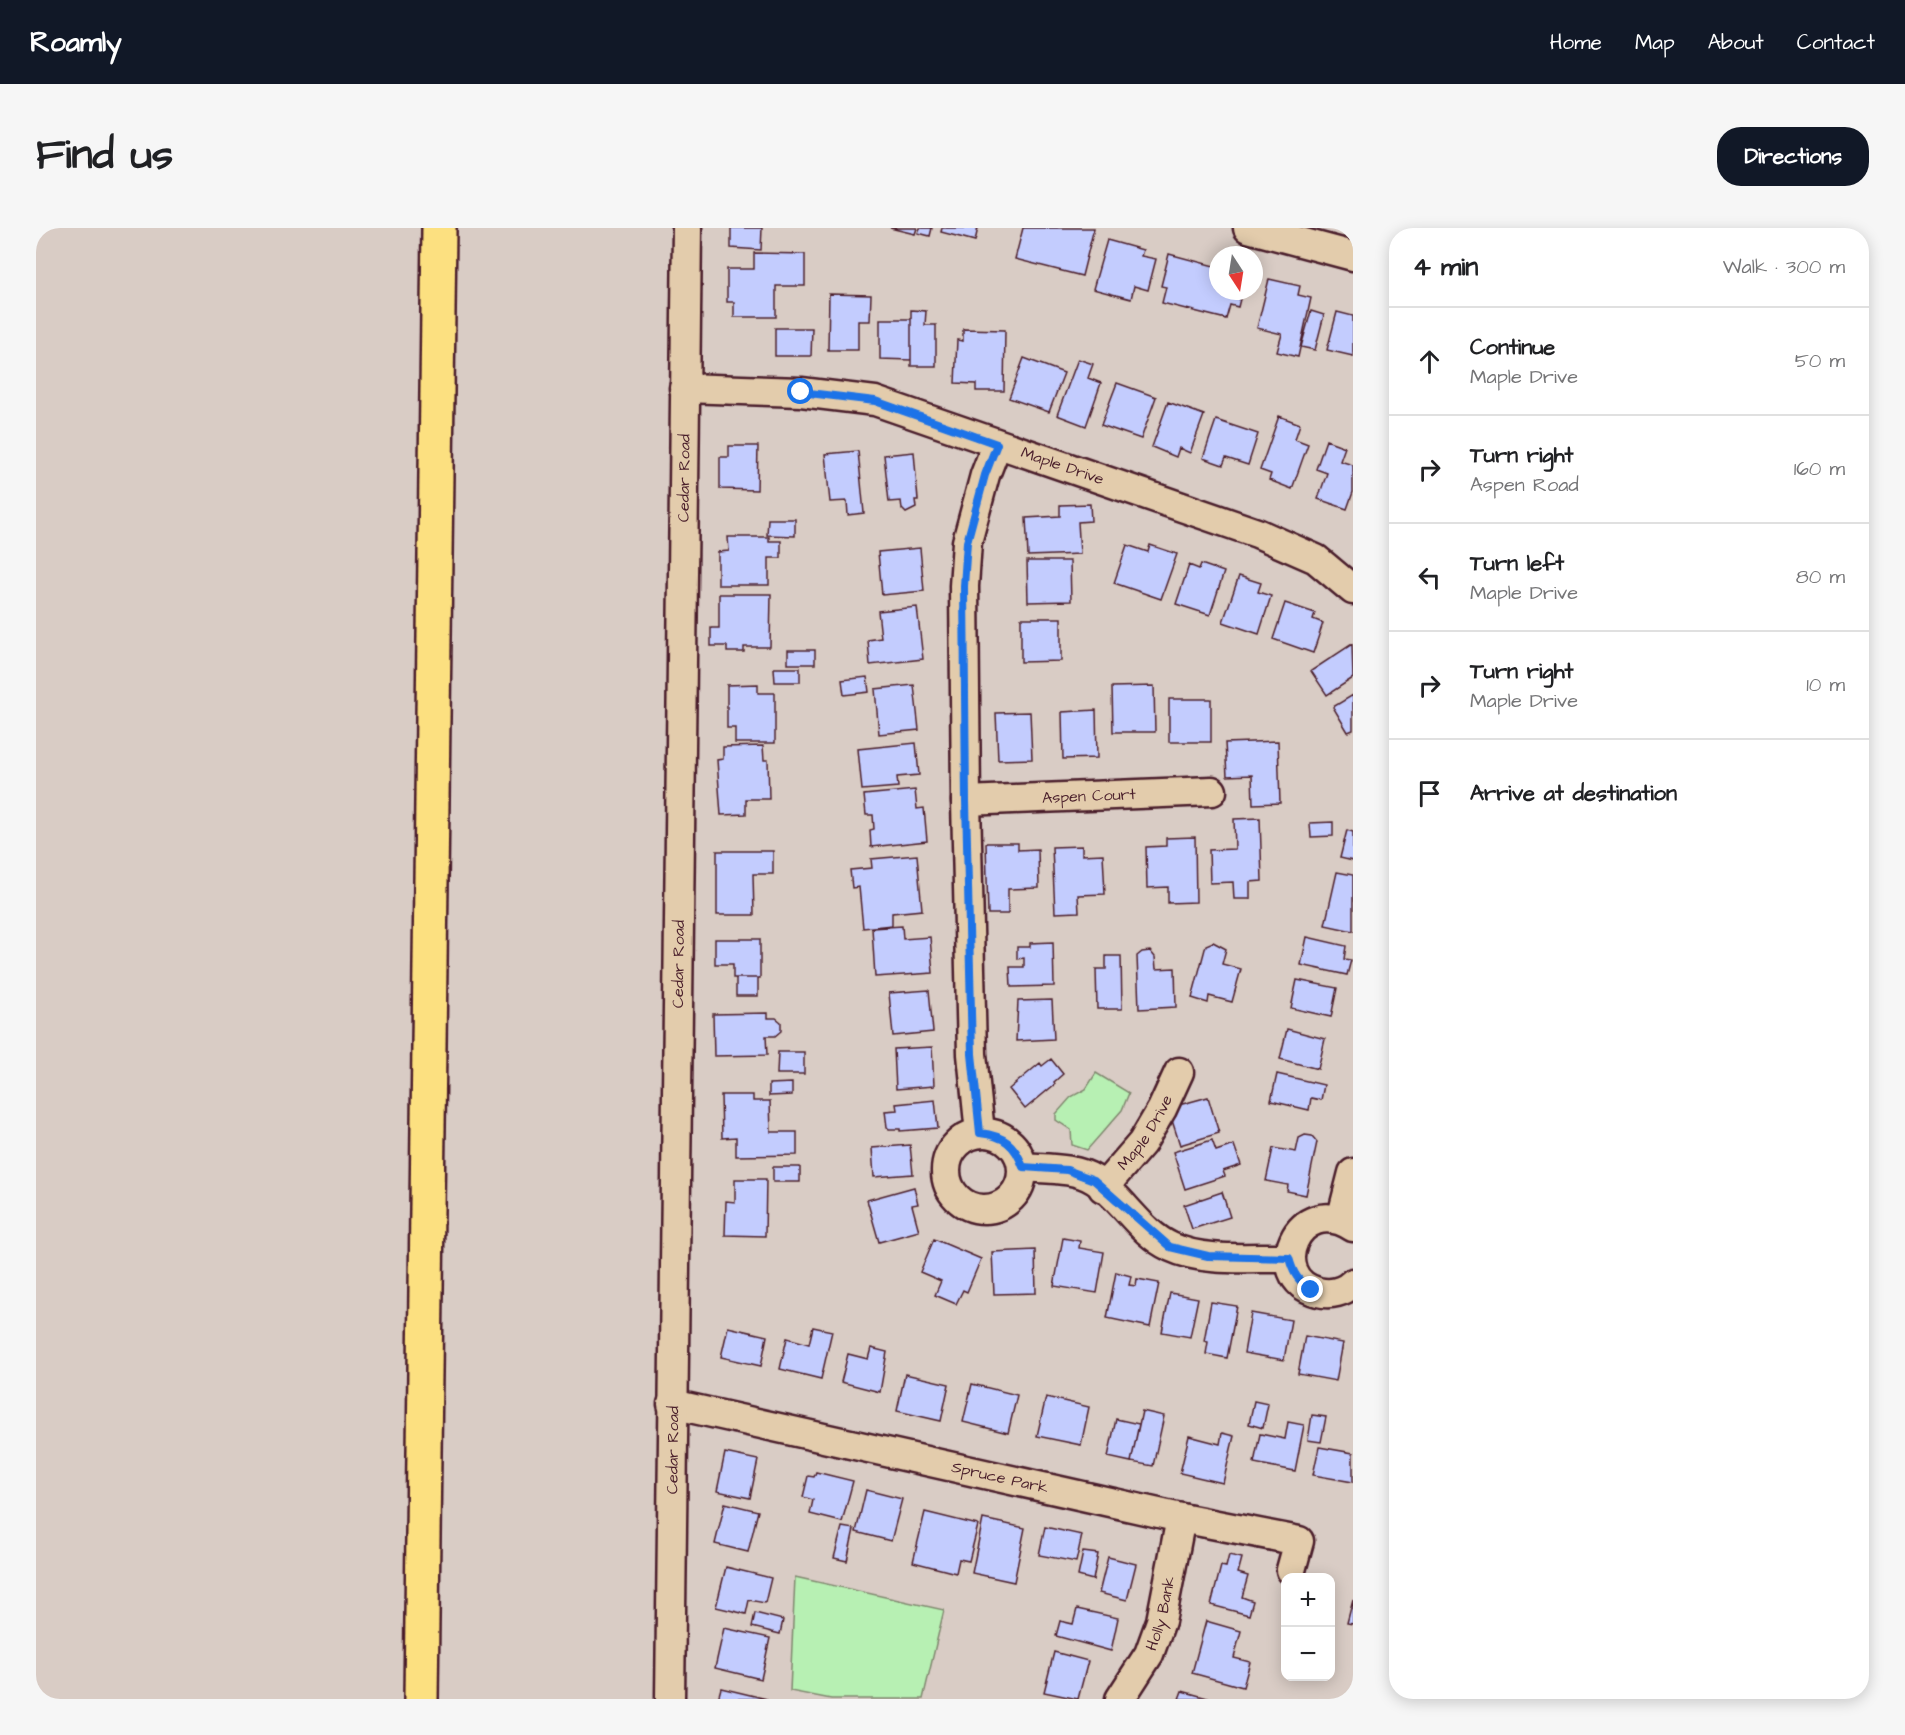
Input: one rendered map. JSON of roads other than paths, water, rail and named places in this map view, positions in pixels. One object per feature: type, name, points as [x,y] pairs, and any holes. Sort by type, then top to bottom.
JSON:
[{"type":"highway","points":[[421,1699],[439,228]]},
{"type":"street","name":"Cedar Road","points":[[670,1699],[687,228]]},
{"type":"street","points":[[1248,228],[1353,256]]},
{"type":"street","name":"Maple Drive","points":[[684,388],[801,392],[875,401],[1257,533],[1316,559],[1353,590]]},
{"type":"street","points":[[980,1133],[972,1054],[964,586],[967,542],[985,475],[997,444]]},
{"type":"street","name":"Aspen Court","points":[[966,801],[1212,791]]},
{"type":"street","name":"Maple Drive","points":[[1103,1188],[1142,1143],[1162,1109],[1179,1072]]},
{"type":"street","points":[[980,1133],[995,1135],[1008,1141],[1018,1153],[1023,1167],[1022,1180],[1008,1201],[985,1209],[972,1208],[961,1202],[947,1180],[946,1167],[957,1144],[980,1133]]},
{"type":"street","name":"Maple Drive","points":[[1023,1167],[1067,1170],[1094,1180],[1170,1247],[1208,1256],[1289,1258]]},
{"type":"street","points":[[1353,1173],[1347,1224],[1323,1218],[1305,1225],[1293,1239],[1289,1258],[1292,1270],[1300,1282],[1311,1290],[1324,1293],[1337,1292],[1353,1283]]},
{"type":"street","name":"Spruce Park","points":[[672,1404],[1180,1518],[1299,1541],[1291,1570]]},
{"type":"street","name":"Holly Bank","points":[[1120,1699],[1149,1654],[1161,1621],[1180,1518]]}]
